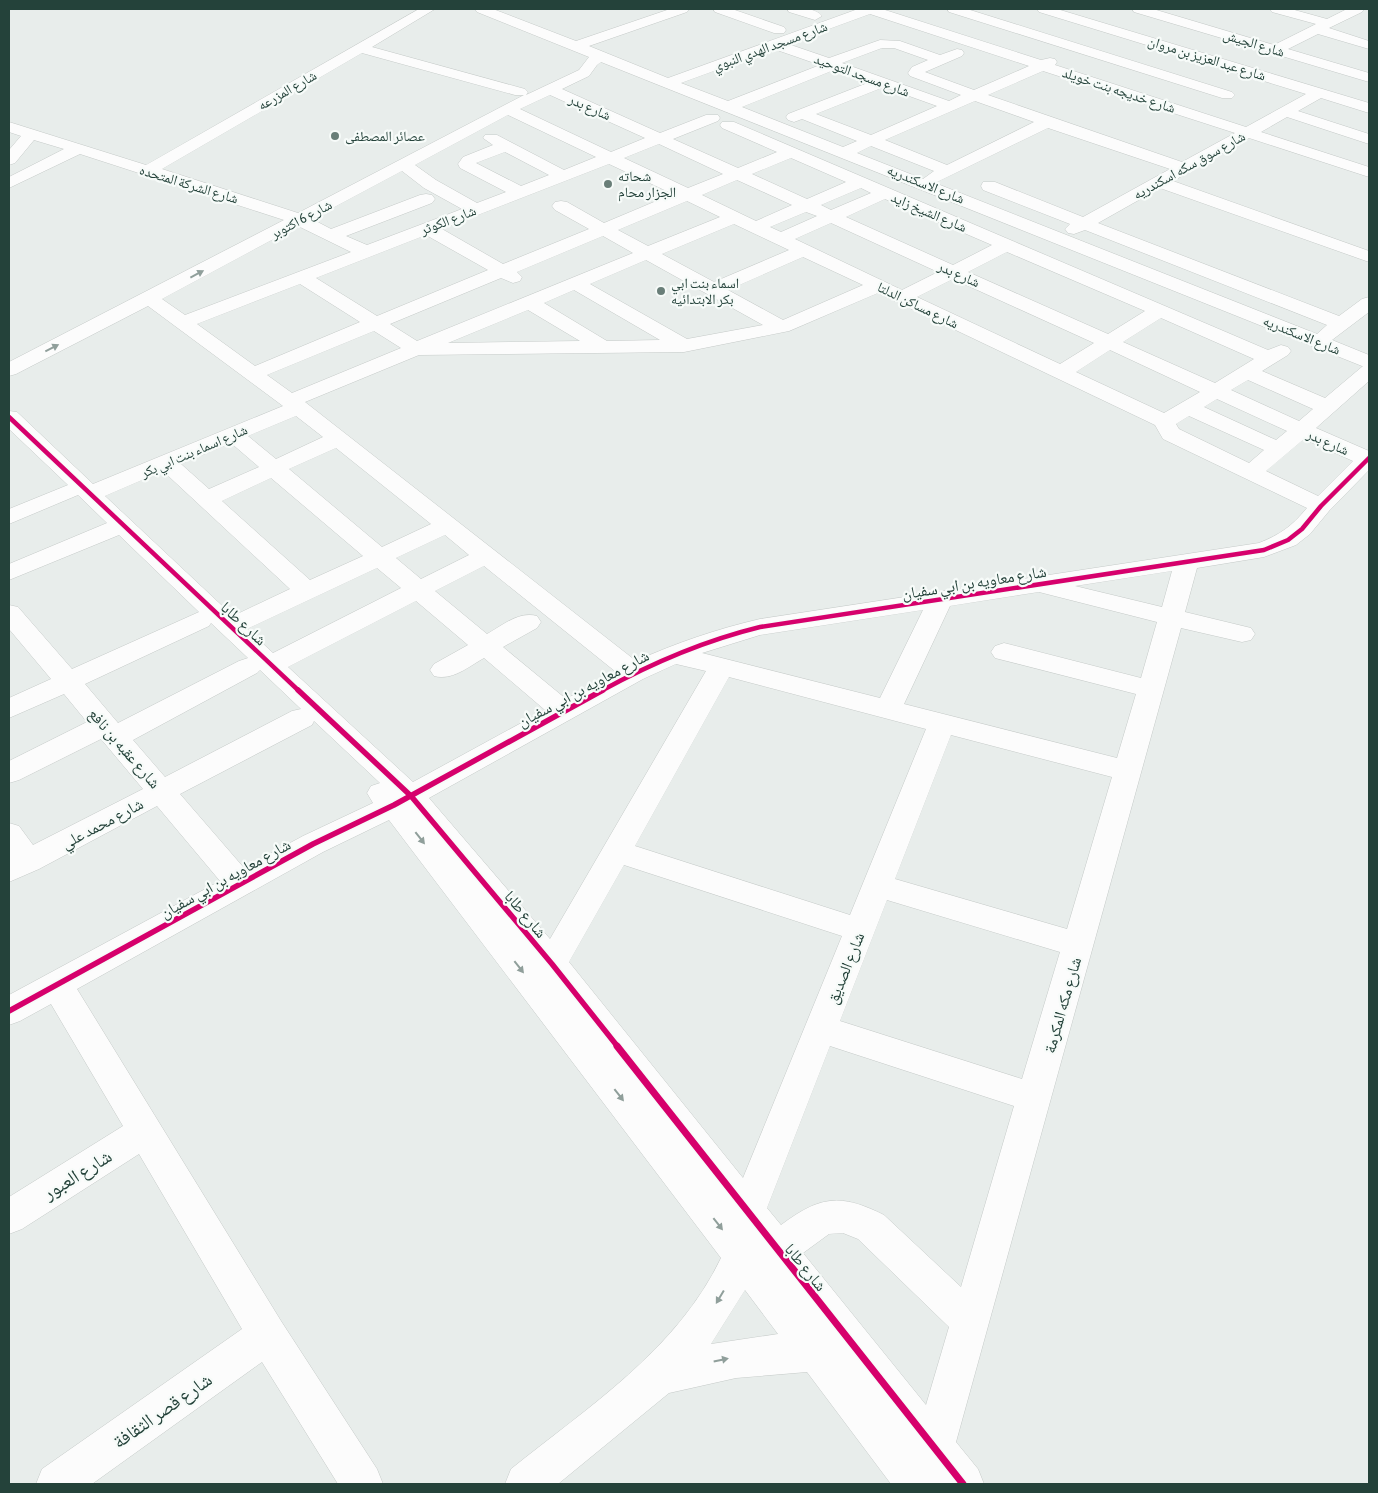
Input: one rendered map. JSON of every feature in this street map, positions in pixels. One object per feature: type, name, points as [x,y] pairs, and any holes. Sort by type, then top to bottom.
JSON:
[{"type":"street","name":"شارع المزرعه","points":[[147,171],[428,9]]},
{"type":"street","name":"شارع الاسكندريه","points":[[482,9],[517,17],[576,46],[595,60],[662,79],[1369,362]]},
{"type":"street","points":[[576,46],[682,9]]},
{"type":"street","name":"شارع مسجد التوحيد","points":[[720,9],[750,19],[777,37],[831,64],[950,106]]},
{"type":"street","points":[[794,9],[815,16]]},
{"type":"street","name":"شارع مسجد الهدي النبوي","points":[[777,37],[815,16],[835,9]]},
{"type":"street","name":"شارع مسجد الهدي النبوي","points":[[662,79],[777,37],[869,9]]},
{"type":"street","name":"شارع خديجه بنت خويلد","points":[[869,9],[1369,172]]},
{"type":"street","points":[[954,9],[1227,95]]},
{"type":"street","name":"شارع عبد العزيز بن مروان","points":[[1044,9],[1369,108]]},
{"type":"street","name":"شارع الجيش","points":[[1139,9],[1369,78]]},
{"type":"street","points":[[1277,9],[1329,23],[1369,45]]},
{"type":"street","points":[[750,19],[772,12]]},
{"type":"street","points":[[776,124],[803,114],[877,80],[899,66],[934,57],[965,55],[849,16]]},
{"type":"street","points":[[1277,50],[1329,23],[1358,16]]},
{"type":"street","points":[[952,36],[990,20]]},
{"type":"street","points":[[996,50],[1034,34]]},
{"type":"street","points":[[730,106],[883,43],[895,44],[934,57]]},
{"type":"street","points":[[360,48],[520,92]]},
{"type":"street","points":[[845,152],[1080,49]]},
{"type":"street","points":[[934,57],[915,73],[1047,122],[1183,168]]},
{"type":"street","name":"شارع 6 اكتوبر","points":[[9,356],[291,217],[404,165],[508,109],[584,72],[595,60]]},
{"type":"street","name":"شارع 6 اكتوبر","points":[[9,370],[149,298],[291,217],[520,92],[570,69],[595,60]]},
{"type":"street","name":"شارع الشيخ زايد","points":[[595,60],[718,120],[1269,358]]},
{"type":"street","points":[[1143,98],[1216,61]]},
{"type":"street","points":[[1093,82],[1131,64]]},
{"type":"street","points":[[1005,69],[1022,74]]},
{"type":"street","name":"شارع بدر","points":[[550,89],[1368,459]]},
{"type":"street","name":"شارع سوق سكه اسكندريه","points":[[1059,237],[1320,93]]},
{"type":"street","name":"شارع مساكن الدلتا","points":[[508,109],[1165,422],[1166,428],[1171,434],[1321,506]]},
{"type":"street","points":[[1286,112],[1369,138]]},
{"type":"street","name":"شارع الكوثر","points":[[183,323],[660,138],[747,113]]},
{"type":"street","points":[[803,114],[948,170]]},
{"type":"street","points":[[922,183],[1047,122]]},
{"type":"street","name":"شارع الشركة المتحده","points":[[9,126],[291,217],[366,252]]},
{"type":"street","points":[[472,128],[563,176]]},
{"type":"street","points":[[9,160],[31,134]]},
{"type":"street","points":[[1228,144],[1246,150]]},
{"type":"street","points":[[506,146],[469,160],[466,164],[520,192]]},
{"type":"street","points":[[11,180],[78,149]]},
{"type":"street","points":[[252,374],[791,152]]},
{"type":"street","points":[[404,165],[428,180],[430,184],[476,210]]},
{"type":"street","points":[[756,227],[861,182]]},
{"type":"street","points":[[1160,182],[1369,257]]},
{"type":"street","points":[[989,186],[1341,324]]},
{"type":"street","points":[[780,239],[885,193]]},
{"type":"street","points":[[331,235],[426,199]]},
{"type":"street","points":[[562,206],[782,327]]},
{"type":"street","name":"شارع اسماء بنت ابي بكر","points":[[9,517],[166,462],[233,434],[294,404],[416,349],[735,217]]},
{"type":"street","points":[[428,228],[503,271],[603,347]]},
{"type":"street","points":[[902,297],[1007,245]]},
{"type":"street","points":[[714,289],[803,250]]},
{"type":"street","points":[[302,277],[416,349],[684,346],[782,327],[878,286]]},
{"type":"street","points":[[575,283],[684,346]]},
{"type":"street","points":[[149,298],[294,404],[634,673]]},
{"type":"street","points":[[1165,422],[1269,358],[1341,324],[1369,303]]},
{"type":"street","points":[[1060,372],[1158,311]]},
{"type":"street","points":[[1251,473],[1369,370]]},
{"type":"street","points":[[1247,372],[1327,407]]},
{"type":"street","points":[[1189,408],[1279,449]]},
{"type":"street","name":"شارع طابا","points":[[9,417],[79,493],[230,628],[302,718],[402,800],[759,1252],[934,1447],[963,1484]]},
{"type":"street","points":[[233,434],[564,712]]},
{"type":"street","name":"شارع طابا","points":[[9,439],[79,493]]},
{"type":"street","points":[[207,498],[337,439]]},
{"type":"street","name":"شارع معاويه بن ابي سفيان","points":[[9,1011],[313,844],[402,800],[672,654],[725,634],[751,629],[1264,550],[1288,540],[1302,529],[1321,506],[1368,459]]},
{"type":"street","points":[[166,462],[307,591]]},
{"type":"street","points":[[230,628],[446,526]]},
{"type":"street","points":[[9,573],[115,527]]},
{"type":"street","name":"شارع طابا","points":[[115,527],[150,573],[200,620],[259,666],[402,800],[552,964],[747,1213],[759,1252],[817,1352],[918,1484]]},
{"type":"street","points":[[9,773],[259,666],[485,556]]},
{"type":"street","name":"شارع مكه المكرمة","points":[[934,1447],[1187,562]]},
{"type":"street","points":[[1036,585],[1242,634]]},
{"type":"street","points":[[888,709],[940,600]]},
{"type":"street","points":[[9,709],[200,620]]},
{"type":"street","points":[[443,670],[528,622]]},
{"type":"street","name":"شارع عقبه بن نافع","points":[[13,625],[68,682],[240,884]]},
{"type":"street","points":[[1004,652],[1151,689]]},
{"type":"street","points":[[672,654],[1128,771]]},
{"type":"street","points":[[552,964],[722,667]]},
{"type":"street","name":"شارع محمد علي","points":[[19,866],[302,718]]},
{"type":"street","name":"شارع الصديق","points":[[747,1213],[942,723]]},
{"type":"street","points":[[9,834],[19,866]]},
{"type":"street","points":[[616,851],[860,930]]},
{"type":"street","points":[[878,885],[1079,945]]},
{"type":"street","points":[[57,985],[267,1335],[362,1484]]},
{"type":"street","points":[[820,1029],[1035,1098]]},
{"type":"street","name":"شارع العبور","points":[[9,1217],[145,1132]]},
{"type":"street","points":[[526,1484],[657,1377],[684,1348],[707,1318],[727,1286],[759,1252],[823,1218],[840,1216],[856,1218],[872,1227],[971,1322]]},
{"type":"street","name":"شارع قصر الثقافة","points":[[57,1484],[267,1335]]},
{"type":"street","points":[[657,1377],[696,1365],[736,1357],[776,1352],[817,1352]]},
{"type":"cycle path","points":[[9,417],[411,796],[552,964],[963,1484]]},
{"type":"cycle path","points":[[9,1011],[313,844],[394,805],[634,673],[680,652],[760,627],[1264,550],[1288,540],[1302,529],[1321,506],[1369,458]]},
{"type":"place","name":"عصائر المصطفى","points":[[335,136]]},
{"type":"place","name":"شحاته الجزار محام","points":[[608,184]]},
{"type":"place","name":"اسماء بنت ابي بكر الابتدائيه","points":[[661,291]]}]
